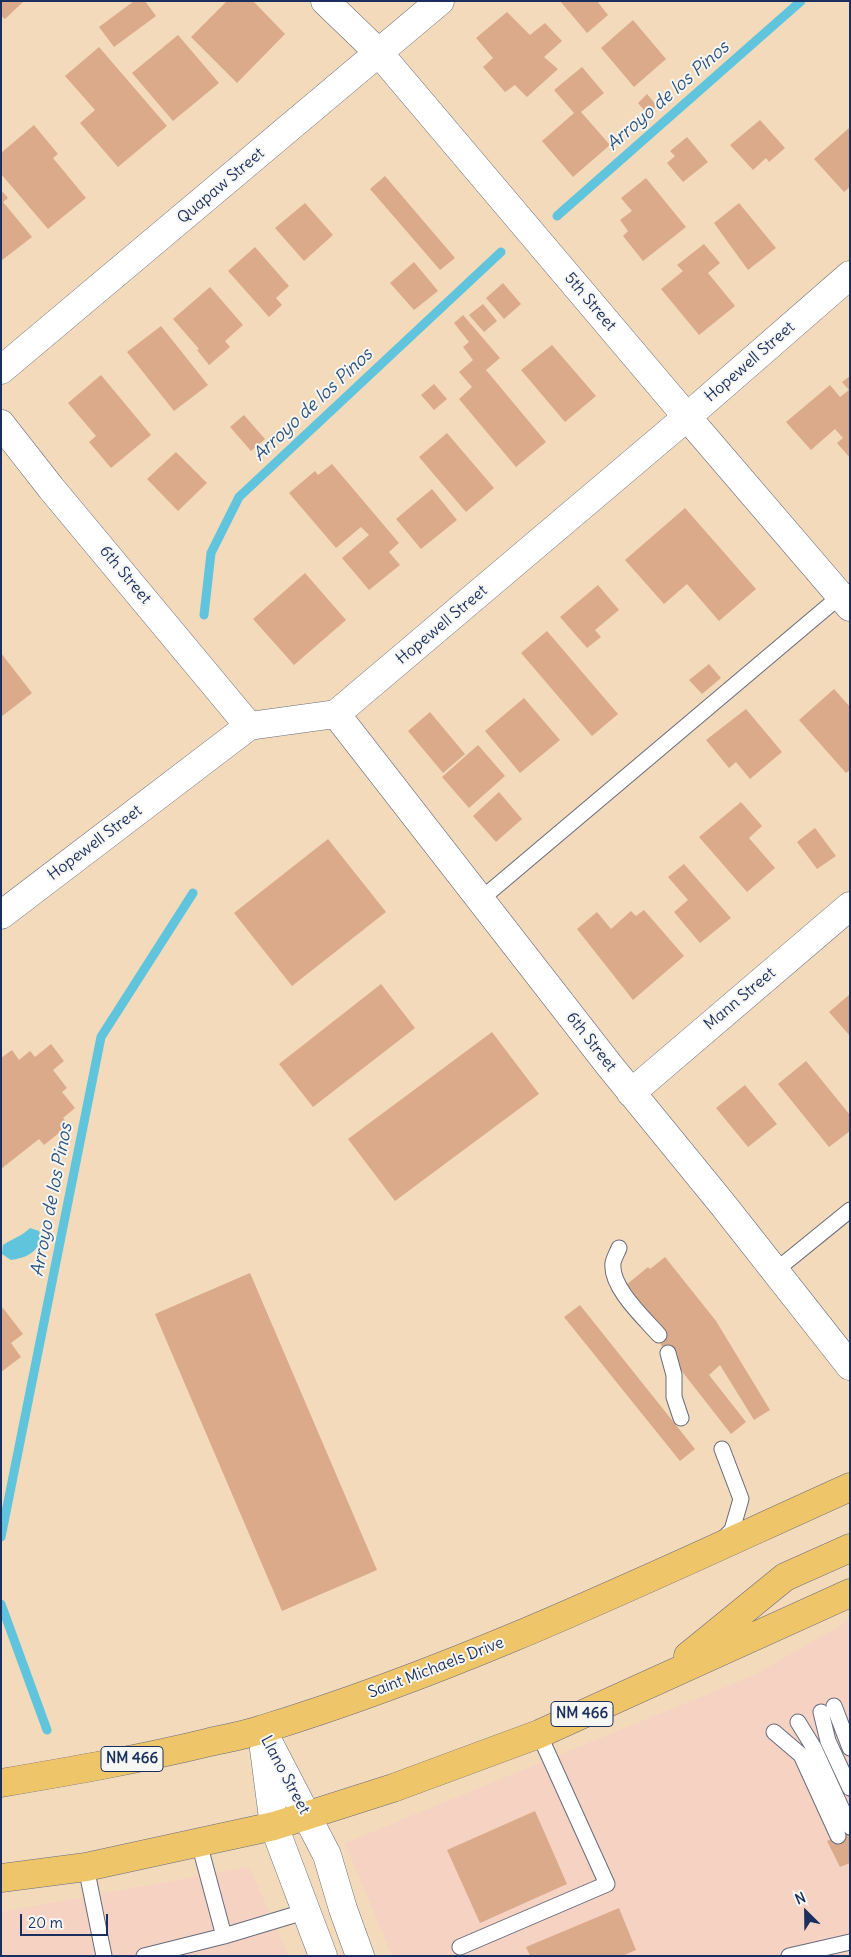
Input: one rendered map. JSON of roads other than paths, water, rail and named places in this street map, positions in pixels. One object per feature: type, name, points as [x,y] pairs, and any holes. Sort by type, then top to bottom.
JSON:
[{"type":"main road","name":"Saint Michaels Drive","points":[[1,1783],[89,1768],[262,1730],[378,1691],[457,1662],[571,1614],[850,1487]]},
{"type":"main road","points":[[660,1679],[785,1577],[850,1548]]},
{"type":"main road","name":"NM 466","points":[[1,1878],[86,1866],[274,1826],[393,1788],[539,1734],[850,1593]]},
{"type":"street","name":"5th Street","points":[[325,1],[379,53],[687,417],[847,596]]},
{"type":"street","name":"Quapaw Street","points":[[1,370],[440,1]]},
{"type":"street","name":"Hopewell Street","points":[[1,915],[249,726],[336,714],[687,417],[850,275]]},
{"type":"street","name":"6th Street","points":[[1,424],[51,488],[249,726]]},
{"type":"street","name":"6th Street","points":[[336,714],[631,1093],[724,1206],[850,1366]]},
{"type":"street","name":"Mann Street","points":[[631,1093],[850,906]]},
{"type":"street","name":"Llano Street","points":[[262,1730],[327,1855],[360,1956]]},
{"type":"street","name":"Llano Street","points":[[262,1730],[274,1826],[323,1956]]},
{"type":"lane","points":[[480,900],[847,596]]},
{"type":"lane","points":[[775,1271],[850,1210]]},
{"type":"lane","points":[[619,1248],[613,1264],[615,1278],[624,1295],[659,1335]]},
{"type":"lane","points":[[668,1353],[674,1375],[674,1397],[681,1418]]},
{"type":"lane","points":[[714,1548],[732,1530],[741,1499],[722,1449]]},
{"type":"lane","points":[[850,1748],[828,1709],[828,1741],[850,1788]]},
{"type":"lane","points":[[798,1722],[814,1748],[844,1831]]},
{"type":"lane","points":[[774,1732],[801,1755],[844,1831]]},
{"type":"lane","points":[[460,1947],[607,1884],[539,1734]]},
{"type":"lane","points":[[199,1843],[224,1936]]},
{"type":"lane","points":[[86,1866],[104,1956]]},
{"type":"lane","points":[[144,1956],[224,1936],[307,1911]]},
{"type":"lane","points":[[789,1956],[850,1942]]},
{"type":"water","points":[[30,1228],[39,1231],[42,1239],[34,1251],[21,1258],[11,1260],[2,1254],[3,1245]]},
{"type":"waterway","name":"Arroyo de los Pinos","points":[[557,216],[801,1]]},
{"type":"waterway","name":"Arroyo de los Pinos","points":[[204,615],[211,553],[239,497],[501,252]]},
{"type":"waterway","name":"Arroyo de los Pinos","points":[[1,1537],[101,1037],[193,893]]},
{"type":"waterway","name":"Arroyo de los Pinos","points":[[1,1604],[47,1730]]}]
